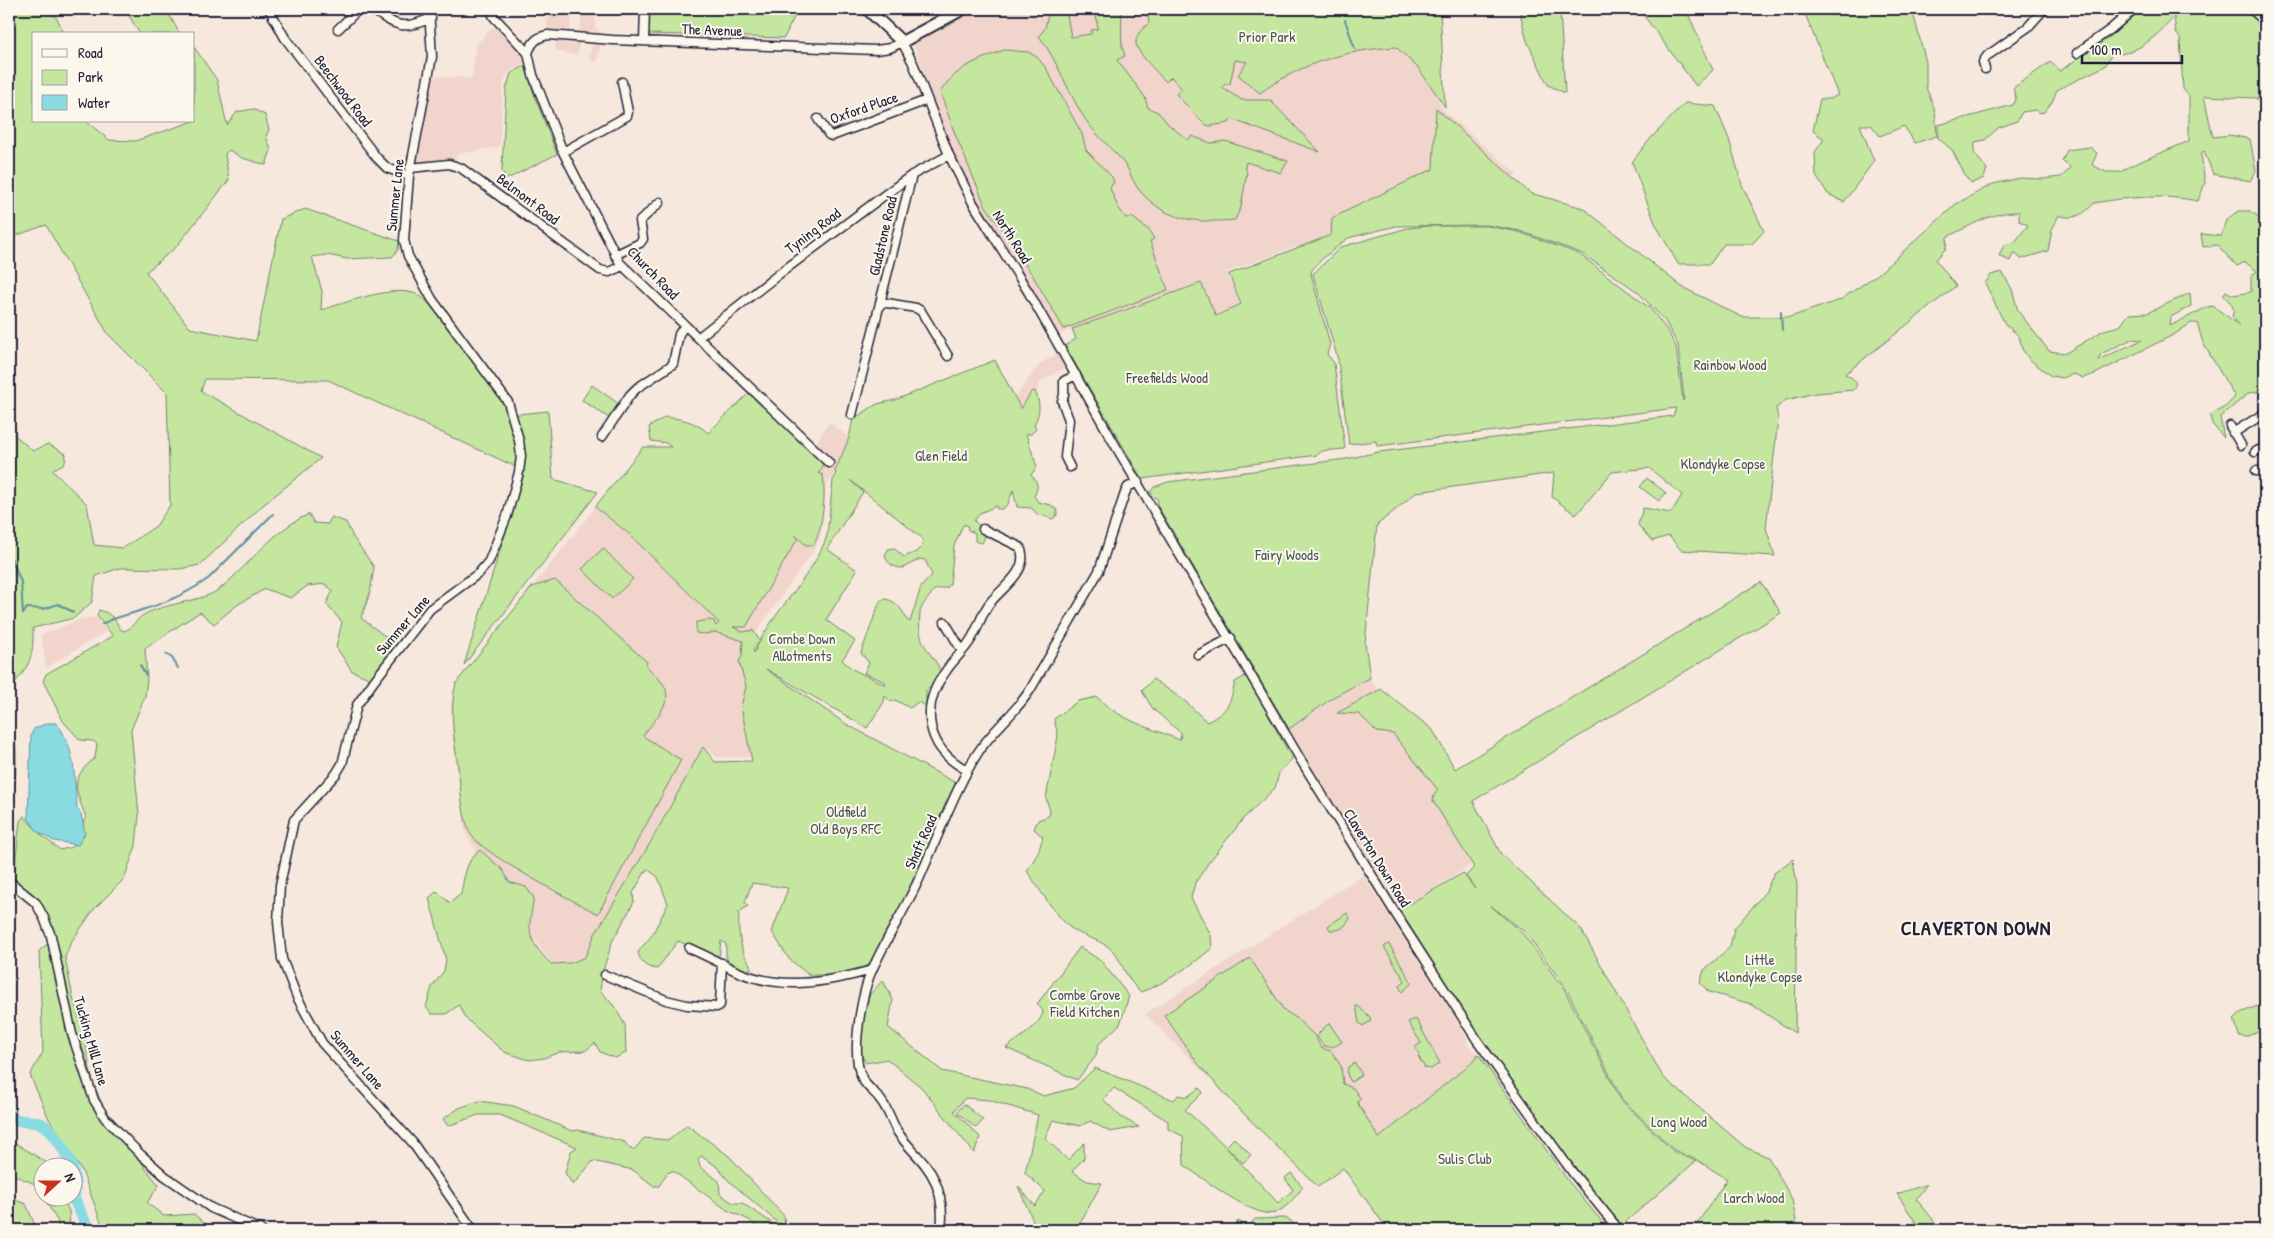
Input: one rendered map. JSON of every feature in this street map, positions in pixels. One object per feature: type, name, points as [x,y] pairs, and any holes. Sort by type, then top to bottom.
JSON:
[{"type":"main road","name":"North Road","points":[[867,9],[902,42]]},
{"type":"main road","points":[[902,42],[963,9]]},
{"type":"street","name":"Beechwood Road","points":[[269,9],[285,38],[377,158],[395,173],[409,172]]},
{"type":"street","points":[[338,29],[359,9]]},
{"type":"street","points":[[372,9],[386,20],[404,26],[431,18]]},
{"type":"street","name":"Summer Lane","points":[[429,9],[432,57],[409,172],[404,240],[408,256],[432,299],[506,398],[520,440],[520,472],[507,516],[489,561],[479,573],[430,610],[362,696],[353,717],[342,764],[336,774],[294,820],[280,885],[278,922],[282,959],[297,997],[322,1043],[412,1142],[473,1230]]},
{"type":"street","points":[[490,9],[494,17],[528,52]]},
{"type":"street","points":[[644,41],[645,9]]},
{"type":"street","points":[[1985,69],[1984,62],[1987,56],[2028,27],[2044,9]]},
{"type":"street","points":[[2077,53],[2111,29],[2134,9]]},
{"type":"street","points":[[2251,9],[2265,21]]},
{"type":"street","name":"The Avenue","points":[[528,52],[538,37],[548,35],[644,41],[876,50],[890,48],[902,42]]},
{"type":"street","name":"North Road","points":[[902,42],[913,63],[949,155],[973,203],[1029,293],[1138,482]]},
{"type":"street","name":"Church Road","points":[[528,52],[533,76],[563,152],[622,266],[699,337],[829,463]]},
{"type":"street","points":[[563,152],[627,116],[628,112],[622,82]]},
{"type":"street","name":"Oxford Place","points":[[818,119],[829,135],[832,136],[927,100]]},
{"type":"street","name":"Tyning Road","points":[[699,337],[779,274],[912,176],[949,155]]},
{"type":"street","name":"Belmont Road","points":[[409,172],[448,164],[456,165],[605,273],[622,266]]},
{"type":"street","name":"Gladstone Road","points":[[852,415],[882,302],[912,176]]},
{"type":"street","points":[[616,255],[640,243],[643,239],[640,225],[642,217],[660,202]]},
{"type":"street","points":[[882,302],[916,308],[921,311],[948,356]]},
{"type":"street","points":[[602,437],[637,388],[673,364],[679,334],[685,325]]},
{"type":"street","points":[[1070,467],[1065,457],[1069,420],[1062,403],[1063,384],[1064,381],[1076,375]]},
{"type":"street","points":[[2241,444],[2232,429],[2265,413]]},
{"type":"street","points":[[2255,452],[2265,447]]},
{"type":"street","points":[[2256,471],[2265,472]]},
{"type":"street","name":"Claverton Down Road","points":[[1138,482],[1326,803],[1477,1040],[1573,1173],[1619,1230]]},
{"type":"street","name":"Shaft Road","points":[[941,1230],[943,1218],[940,1193],[935,1180],[927,1166],[896,1129],[889,1112],[862,1080],[859,1072],[856,1032],[872,970],[919,881],[968,770],[991,733],[1017,708],[1030,690],[1099,571],[1128,487],[1138,482]]},
{"type":"street","points":[[968,770],[955,763],[937,742],[929,722],[929,710],[936,689],[946,671],[972,638],[988,604],[1017,573],[1023,556],[1020,547],[1017,545],[983,530]]},
{"type":"street","points":[[945,622],[962,651]]},
{"type":"street","points":[[1198,655],[1230,638]]},
{"type":"street","name":"Tucking Mill Lane","points":[[9,881],[36,903],[44,918],[51,936],[77,1051],[94,1100],[106,1118],[140,1154],[165,1176],[211,1208],[261,1230]]},
{"type":"street","points":[[689,948],[752,976],[772,981],[803,984],[841,979],[872,970]]},
{"type":"street","points":[[605,974],[666,1000],[687,1005],[717,1007],[720,1004],[722,963]]},
{"type":"shaded area","points":[[974,9],[1200,9],[1226,57],[1244,62],[1415,33],[1432,86],[1443,110],[1518,175],[1283,251],[1227,272],[1241,304],[1216,315],[1201,282],[1058,335],[975,199],[941,126],[914,45],[913,40]]},
{"type":"shaded area","points":[[552,10],[572,13],[570,30],[580,31],[582,11],[596,11],[595,27],[601,33],[597,63],[589,60],[592,44],[580,42],[577,55],[557,51],[555,47],[555,31],[547,31],[547,19]]},
{"type":"shaded area","points":[[498,27],[524,53],[525,63],[510,71],[503,84],[500,147],[457,154],[456,162],[415,164],[431,76],[472,78],[476,45],[491,28]]},
{"type":"shaded area","points":[[1057,354],[1065,368],[1040,382],[996,506],[980,513],[970,526],[952,524],[926,542],[849,479],[841,474],[831,479],[825,488],[821,535],[814,550],[747,647],[743,660],[753,757],[717,757],[703,747],[583,961],[572,967],[553,964],[543,952],[466,835],[452,737],[451,701],[456,683],[643,447],[695,447],[751,391],[815,445],[829,422],[849,437],[853,419],[877,404],[895,400],[995,360],[1014,399],[1041,363]]},
{"type":"shaded area","points":[[96,617],[107,631],[46,668],[41,635],[81,619]]},
{"type":"shaded area","points":[[1370,678],[1487,855],[1400,909],[1378,871],[1351,833],[1289,729],[1335,696]]},
{"type":"shaded area","points":[[1363,875],[1451,1011],[1467,1039],[1467,1045],[1478,1054],[1475,1060],[1380,1139],[1318,1187],[1145,1014]]},
{"type":"green space","points":[[9,9],[50,9],[59,22],[62,32],[32,32],[32,122],[87,122],[109,140],[135,141],[195,122],[195,48],[217,80],[227,125],[237,112],[253,109],[265,115],[269,130],[266,136],[271,150],[266,165],[242,158],[229,150],[225,154],[229,180],[176,247],[146,272],[190,328],[256,341],[281,219],[305,209],[399,241],[398,250],[392,257],[347,259],[327,255],[312,257],[322,291],[321,310],[380,293],[403,291],[422,297],[430,304],[501,396],[509,415],[548,411],[553,479],[598,492],[464,665],[524,474],[516,467],[328,380],[205,379],[201,391],[321,458],[262,506],[200,565],[179,569],[120,568],[96,576],[92,602],[74,618],[33,628],[29,662],[9,689],[9,430],[33,451],[48,444],[66,454],[65,463],[52,470],[87,504],[94,545],[123,548],[156,526],[170,505],[167,393],[108,334],[46,225],[9,238]]},
{"type":"green space","points":[[128,9],[166,9],[179,32],[139,32],[126,11]]},
{"type":"green space","points":[[649,9],[798,9],[784,38],[648,34]]},
{"type":"green space","points":[[1066,9],[1071,37],[1091,34],[1091,30],[1098,29],[1095,9],[1121,9],[1122,39],[1125,56],[1117,60],[1145,97],[1148,108],[1158,112],[1169,125],[1188,140],[1192,136],[1211,143],[1225,141],[1288,161],[1281,173],[1246,162],[1247,172],[1241,207],[1235,220],[1208,221],[1184,218],[1172,215],[1151,202],[1134,183],[1122,161],[1090,126],[1039,36],[1045,28],[1049,10]]},
{"type":"green space","name":"Prior Park","points":[[1147,9],[1440,9],[1445,107],[1419,69],[1396,47],[1359,51],[1325,60],[1292,74],[1260,93],[1238,75],[1247,62],[1235,60],[1230,84],[1225,84],[1222,88],[1242,100],[1270,100],[1320,152],[1231,119],[1229,123],[1210,126],[1204,124],[1176,94],[1182,89],[1171,77],[1166,82],[1137,47],[1137,37],[1149,23]]},
{"type":"green space","points":[[1519,9],[1560,9],[1565,93],[1548,85],[1527,41]]},
{"type":"green space","points":[[1639,9],[1686,9],[1713,70],[1696,86]]},
{"type":"green space","points":[[1803,9],[1912,9],[1926,62],[1926,87],[1935,110],[1937,136],[1915,143],[1904,126],[1880,136],[1871,125],[1860,125],[1874,161],[1844,202],[1828,194],[1816,176],[1815,152],[1824,139],[1813,131],[1820,99],[1830,99],[1838,95]]},
{"type":"green space","points":[[2140,9],[2243,9],[2265,27],[2265,113],[2256,98],[2204,96],[2213,137],[2230,135],[2250,139],[2256,171],[2250,181],[2213,174],[2204,151],[2201,153],[2205,183],[2198,201],[2146,197],[2094,203],[2087,210],[2074,217],[2059,215],[2052,230],[2048,251],[2021,259],[2014,252],[2010,261],[1999,256],[2004,245],[2015,242],[2028,225],[2019,221],[2019,212],[2009,212],[1991,217],[1947,237],[1946,248],[1936,260],[1956,286],[1845,374],[1851,377],[1857,384],[1854,390],[1816,393],[1786,400],[1776,408],[1778,419],[1766,528],[1775,556],[1681,550],[1669,536],[1652,541],[1638,525],[1643,508],[1671,513],[1682,495],[1649,468],[1612,472],[1576,515],[1552,497],[1554,473],[1417,492],[1377,525],[1365,643],[1370,678],[1335,696],[1289,729],[1157,505],[1158,500],[1150,492],[1154,487],[1168,482],[1346,459],[1379,452],[1673,416],[1676,408],[1377,446],[1376,441],[1349,444],[1338,360],[1313,274],[1341,247],[1408,228],[1488,226],[1519,232],[1579,254],[1651,309],[1667,330],[1676,347],[1683,401],[1678,345],[1665,321],[1638,292],[1581,253],[1520,231],[1487,225],[1396,226],[1348,238],[1323,258],[1312,270],[1311,274],[1330,344],[1327,354],[1334,363],[1345,449],[1322,451],[1317,455],[1142,479],[1065,346],[1076,339],[1072,329],[1201,283],[1216,316],[1241,304],[1229,274],[1331,235],[1332,218],[1433,169],[1436,108],[1530,193],[1583,208],[1682,287],[1742,317],[1790,317],[1840,300],[1878,274],[1956,204],[1993,184],[2020,178],[2042,179],[2061,177],[2071,168],[2062,161],[2067,150],[2090,147],[2097,153],[2092,165],[2106,172],[2120,172],[2189,141],[2189,96],[2183,89],[2180,38],[2176,33],[2174,17],[2163,29],[2143,45],[2120,54],[2114,50],[2105,66],[2057,90],[2052,102],[2044,112],[2040,113],[2036,110],[2022,112],[2017,121],[1998,128],[1985,140],[1975,142],[1974,153],[1987,169],[1984,178],[1972,183],[1967,179],[1952,150],[1938,138],[1938,125],[2013,105],[2016,99],[2013,88],[2050,62],[2060,71],[2116,32]]},
{"type":"green space","points":[[1004,50],[1028,52],[1037,57],[1046,68],[1082,134],[1086,150],[1112,177],[1114,182],[1110,188],[1118,207],[1126,218],[1132,217],[1149,230],[1154,239],[1150,241],[1168,290],[1064,329],[1033,276],[985,205],[955,134],[940,92],[954,76],[968,65]]},
{"type":"green space","points":[[525,66],[557,154],[503,181],[504,174],[501,170],[506,90],[511,73]]},
{"type":"green space","points":[[1685,103],[1715,106],[1729,139],[1742,185],[1764,231],[1752,244],[1724,244],[1710,264],[1678,264],[1655,223],[1632,162],[1650,139]]},
{"type":"green space","points":[[2238,211],[2250,211],[2265,221],[2265,387],[2257,392],[2249,393],[2220,417],[2224,438],[2212,424],[2210,415],[2225,407],[2235,397],[2203,343],[2197,323],[2191,323],[2175,334],[2095,374],[2083,378],[2074,374],[2062,378],[2051,376],[2029,359],[2022,349],[2019,336],[2005,324],[1985,283],[1991,275],[2002,272],[2012,289],[2018,311],[2049,351],[2066,353],[2104,330],[2120,326],[2129,314],[2147,313],[2190,293],[2191,306],[2171,317],[2170,326],[2207,307],[2213,306],[2239,325],[2232,316],[2232,305],[2223,295],[2226,291],[2233,295],[2251,292],[2251,276],[2257,271],[2245,262],[2237,266],[2217,245],[2203,247],[2201,234],[2221,236],[2226,220]],"holes":[[[2132,339],[2142,340],[2098,360],[2101,354]]]},
{"type":"green space","points":[[995,360],[1021,409],[1031,392],[1035,391],[1037,395],[1039,408],[1038,417],[1034,425],[1036,429],[1031,434],[1026,434],[1037,467],[1031,475],[1037,485],[1034,496],[1038,502],[1051,505],[1057,510],[1057,515],[1053,519],[1037,514],[1031,508],[1017,507],[1013,490],[1008,504],[1002,509],[997,509],[996,506],[980,513],[974,521],[984,533],[982,543],[975,541],[975,533],[968,530],[967,525],[963,525],[954,546],[950,584],[948,587],[934,590],[920,610],[921,637],[939,668],[940,674],[935,684],[926,690],[926,706],[918,702],[910,708],[895,700],[891,702],[885,696],[884,702],[867,728],[766,669],[846,724],[958,784],[902,903],[870,965],[838,975],[809,975],[789,959],[772,932],[788,888],[752,883],[745,902],[748,906],[739,912],[742,949],[751,969],[747,971],[729,964],[726,956],[726,944],[721,941],[719,957],[712,957],[678,941],[657,969],[649,967],[642,962],[638,952],[652,935],[668,904],[658,877],[647,869],[633,893],[634,902],[612,942],[603,971],[600,990],[614,1006],[625,1025],[626,1053],[615,1058],[600,1052],[595,1043],[585,1051],[560,1052],[544,1058],[529,1060],[504,1052],[465,1018],[459,1005],[446,1014],[432,1014],[426,1007],[432,987],[444,971],[446,960],[429,898],[437,891],[450,903],[461,894],[469,864],[480,850],[503,870],[509,882],[526,887],[534,898],[530,927],[533,941],[537,948],[551,964],[571,963],[585,957],[595,934],[649,845],[703,747],[715,762],[752,761],[741,707],[746,686],[739,662],[742,656],[743,641],[715,632],[696,633],[696,622],[710,620],[714,621],[716,626],[719,623],[628,533],[595,507],[643,447],[671,447],[666,443],[651,441],[649,427],[665,417],[688,421],[708,433],[751,391],[823,463],[822,469],[818,473],[823,475],[823,510],[820,529],[814,545],[806,545],[795,535],[798,538],[746,627],[733,627],[743,632],[753,630],[760,641],[753,650],[754,653],[771,623],[811,567],[827,536],[833,480],[836,476],[835,471],[849,438],[853,419],[877,404],[895,400]],"holes":[[[850,480],[923,539],[922,546],[916,552],[904,557],[894,548],[888,549],[885,556],[890,563],[900,568],[920,559],[925,560],[932,575],[921,587],[910,622],[895,603],[884,599],[880,601],[861,653],[869,663],[864,673],[885,682],[886,685],[852,669],[842,660],[855,641],[826,620],[857,570],[827,549],[863,492]]]},
{"type":"green space","points":[[592,385],[619,404],[609,418],[582,400]]},
{"type":"green space","points":[[1647,478],[1666,493],[1659,501],[1640,487]]},
{"type":"green space","points":[[309,514],[314,523],[328,524],[331,517],[346,522],[353,537],[374,567],[370,593],[361,618],[398,646],[371,679],[352,671],[336,647],[342,622],[326,604],[333,591],[325,584],[307,586],[291,598],[265,589],[237,605],[214,624],[200,612],[145,648],[147,680],[145,696],[131,730],[139,815],[136,846],[124,879],[95,908],[71,942],[65,957],[73,998],[84,1034],[92,1080],[103,1107],[131,1138],[145,1168],[159,1185],[147,1203],[164,1216],[194,1214],[212,1230],[104,1230],[82,1171],[82,1156],[72,1156],[49,1119],[30,1075],[43,1052],[39,951],[53,939],[49,925],[15,882],[14,875],[20,821],[24,816],[41,835],[60,850],[72,847],[86,817],[77,792],[78,779],[81,772],[95,758],[97,744],[93,741],[80,740],[63,721],[43,681],[46,674],[113,636],[97,616],[99,610],[112,617],[120,629],[125,631],[142,616],[150,612],[214,593],[273,538]]},
{"type":"green space","points":[[603,548],[633,579],[612,599],[582,569]]},
{"type":"green space","points":[[555,580],[647,662],[646,665],[663,684],[667,693],[664,707],[643,736],[681,760],[598,914],[528,876],[477,842],[467,825],[462,800],[453,724],[453,703],[456,683],[532,587]]},
{"type":"green space","points":[[1761,582],[1781,613],[1473,801],[1501,854],[1581,929],[1663,1077],[1745,1147],[1768,1157],[1792,1199],[1799,1230],[1693,1230],[1727,1179],[1697,1160],[1674,1150],[1622,1099],[1566,988],[1525,932],[1491,906],[1523,934],[1564,989],[1621,1100],[1674,1152],[1696,1161],[1622,1225],[1562,1150],[1506,1073],[1402,914],[1400,909],[1463,873],[1475,889],[1466,876],[1474,867],[1433,801],[1434,795],[1438,790],[1393,734],[1377,732],[1359,714],[1337,713],[1381,689],[1432,729],[1455,769]]},
{"type":"green space","points":[[1247,675],[1292,759],[1279,773],[1275,788],[1244,818],[1195,883],[1191,898],[1211,935],[1212,948],[1178,973],[1160,984],[1141,992],[1131,982],[1113,951],[1072,929],[1060,918],[1027,871],[1038,853],[1043,837],[1034,829],[1038,820],[1049,816],[1050,811],[1046,798],[1058,736],[1054,719],[1078,701],[1097,697],[1125,718],[1180,740],[1181,733],[1153,709],[1142,691],[1153,679],[1186,702],[1207,722],[1224,711],[1235,682]]},
{"type":"green space","points":[[9,710],[14,733],[16,767],[9,801]]},
{"type":"green space","name":"Little Klondyke Copse","points":[[1793,859],[1797,885],[1795,1033],[1751,1004],[1709,992],[1700,983],[1704,970],[1730,947],[1734,929],[1766,891],[1774,873]]},
{"type":"green space","points":[[1347,913],[1350,918],[1344,926],[1337,930],[1330,930],[1328,926]]},
{"type":"green space","points":[[1389,944],[1412,983],[1402,992],[1399,986],[1405,981],[1384,947]]},
{"type":"green space","name":"Combe Grove Field Kitchen","points":[[1080,947],[1101,961],[1129,996],[1120,1024],[1098,1045],[1096,1056],[1077,1080],[1006,1048],[1038,1022],[1043,1011],[1037,1004]]},
{"type":"green space","name":"Sulis Club","points":[[1250,958],[1284,1010],[1296,1018],[1315,1036],[1321,1048],[1331,1051],[1341,1066],[1343,1084],[1353,1088],[1361,1099],[1357,1102],[1379,1138],[1475,1060],[1478,1054],[1569,1182],[1609,1230],[1388,1230],[1343,1168],[1318,1187],[1236,1106],[1199,1065],[1164,1015]]},
{"type":"green space","points":[[883,980],[893,1000],[888,1027],[942,1071],[1027,1089],[1044,1096],[1074,1088],[1095,1068],[1174,1100],[1178,1095],[1187,1097],[1199,1088],[1203,1092],[1185,1110],[1221,1142],[1278,1203],[1293,1190],[1285,1178],[1291,1173],[1303,1187],[1287,1205],[1275,1213],[1255,1210],[1242,1204],[1184,1165],[1183,1136],[1168,1129],[1168,1121],[1114,1088],[1103,1099],[1121,1117],[1139,1127],[1110,1132],[1090,1121],[1080,1126],[1053,1120],[1045,1138],[1068,1160],[1084,1143],[1084,1158],[1072,1171],[1087,1181],[1102,1183],[1076,1230],[1037,1230],[1018,1186],[1035,1206],[1045,1191],[1025,1173],[1038,1115],[989,1100],[965,1098],[954,1111],[980,1137],[974,1153],[922,1088],[887,1059],[866,1063],[858,1049],[862,1020],[870,994]]},
{"type":"green space","points":[[2265,1003],[2265,1029],[2245,1037],[2239,1036],[2234,1019],[2240,1013]]},
{"type":"green space","points":[[1356,1006],[1370,1017],[1371,1021],[1363,1026],[1359,1023]]},
{"type":"green space","points":[[1416,1019],[1440,1063],[1431,1069],[1425,1068],[1418,1056],[1420,1054],[1415,1047],[1421,1043],[1408,1022]]},
{"type":"green space","points":[[1329,1023],[1342,1042],[1327,1047],[1321,1043],[1317,1035]]},
{"type":"green space","points":[[1355,1063],[1362,1075],[1351,1082],[1347,1074],[1348,1067]]},
{"type":"green space","points":[[479,1101],[514,1106],[572,1131],[578,1130],[625,1142],[629,1148],[634,1150],[644,1138],[669,1140],[687,1125],[729,1156],[784,1216],[785,1225],[778,1223],[728,1180],[716,1166],[701,1156],[698,1159],[700,1167],[719,1181],[720,1194],[733,1203],[742,1203],[783,1230],[760,1230],[749,1220],[727,1210],[673,1171],[667,1173],[659,1186],[654,1186],[633,1170],[593,1161],[573,1185],[565,1173],[571,1151],[577,1147],[500,1115],[478,1115],[448,1126],[443,1119],[459,1108]]},
{"type":"green space","points":[[964,1104],[983,1120],[976,1128],[957,1112]]},
{"type":"green space","points":[[1234,1138],[1251,1155],[1243,1163],[1226,1146]]},
{"type":"green space","points":[[9,1139],[36,1156],[32,1156],[32,1183],[9,1173]]},
{"type":"green space","points":[[1927,1184],[1916,1199],[1942,1230],[1921,1230],[1897,1194]]},
{"type":"green space","points":[[9,1198],[26,1204],[37,1230],[9,1230]]},
{"type":"green space","points":[[49,1206],[66,1206],[69,1211],[70,1230],[58,1230],[58,1222]]},
{"type":"green space","points":[[1285,1218],[1291,1221],[1298,1230],[1230,1230],[1238,1221],[1248,1227],[1255,1219]]},
{"type":"water","points":[[47,723],[56,723],[63,732],[71,752],[77,808],[81,814],[85,833],[78,845],[54,841],[38,832],[28,818],[31,735],[34,729]]},
{"type":"waterway","points":[[1345,20],[1355,49]]},
{"type":"waterway","points":[[1781,311],[1782,330]]},
{"type":"waterway","points":[[102,624],[151,607],[202,583],[273,514]]},
{"type":"waterway","points":[[9,553],[21,582],[23,614],[27,608],[44,609],[58,604],[73,612]]},
{"type":"waterway","points":[[166,654],[172,658],[178,668]]},
{"type":"waterway","points":[[140,665],[146,675]]},
{"type":"waterway","points":[[9,1115],[23,1121],[39,1123],[50,1130],[67,1156]]},
{"type":"waterway","points":[[77,1206],[89,1230]]},
{"type":"district","name":"CLAVERTON DOWN","points":[[1976,928]]},
{"type":"park label","name":"Rainbow Wood","points":[[1730,365]]},
{"type":"park label","name":"Freefields Wood","points":[[1167,378]]},
{"type":"park label","name":"Glen Field","points":[[941,456]]},
{"type":"park label","name":"Klondyke Copse","points":[[1723,464]]},
{"type":"park label","name":"Fairy Woods","points":[[1287,555]]},
{"type":"park label","name":"Combe Down Allotments","points":[[802,648]]},
{"type":"park label","name":"Oldfield Old Boys RFC","points":[[846,820]]},
{"type":"park label","name":"Long Wood","points":[[1679,1122]]},
{"type":"park label","name":"Larch Wood","points":[[1754,1198]]}]
